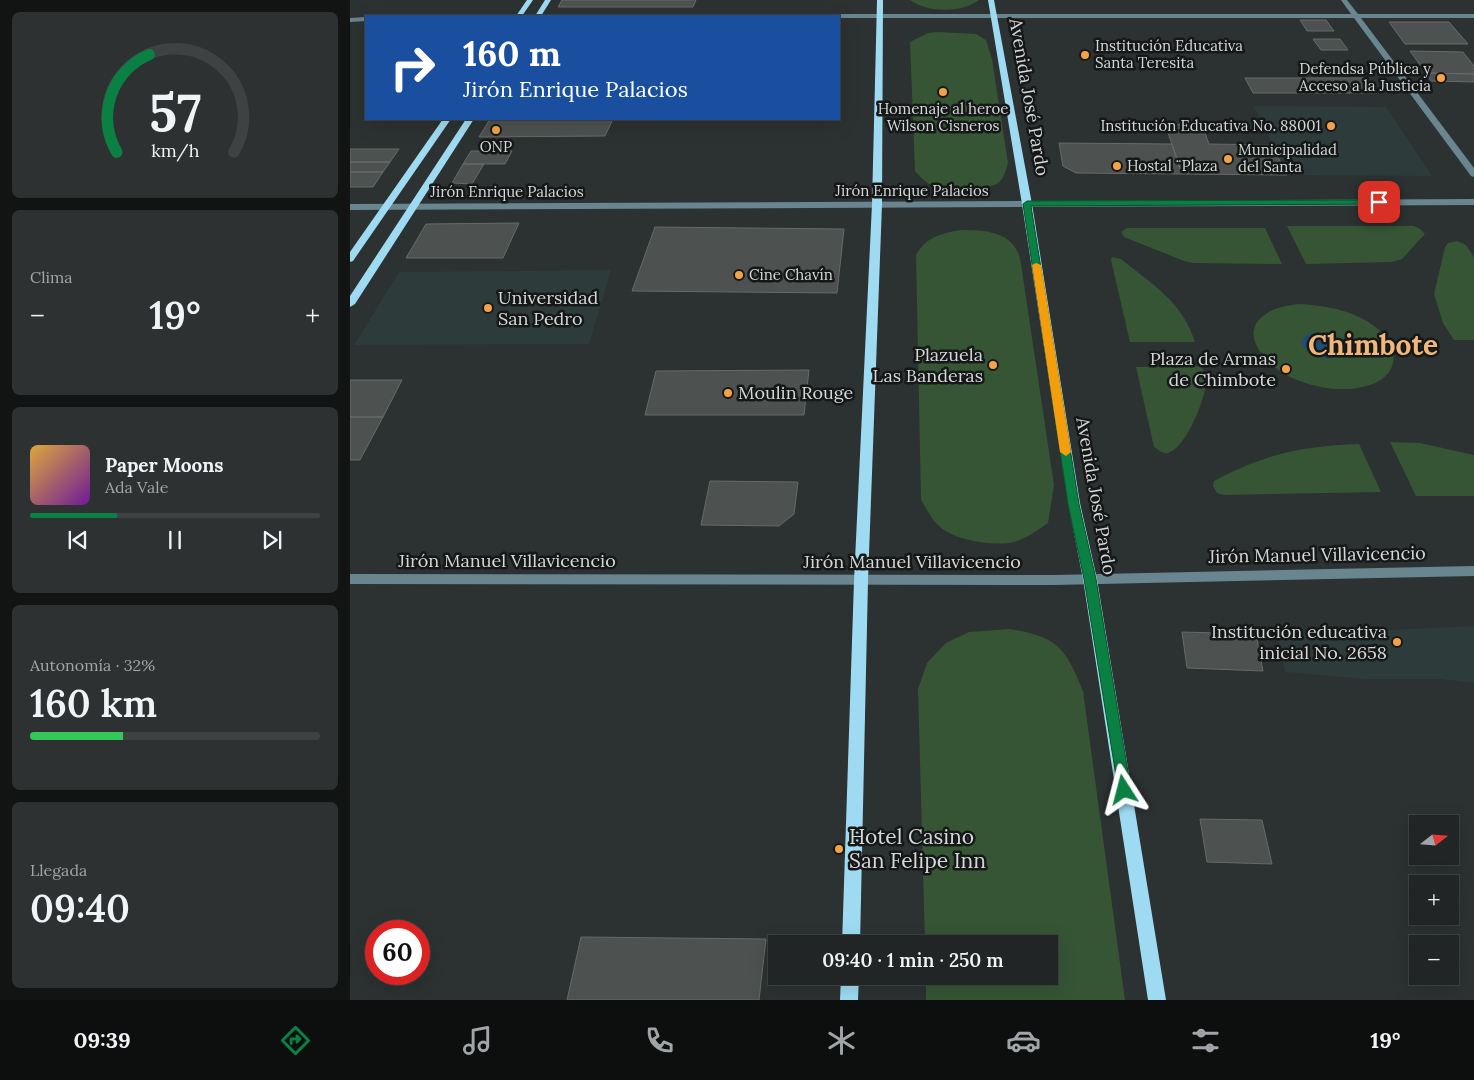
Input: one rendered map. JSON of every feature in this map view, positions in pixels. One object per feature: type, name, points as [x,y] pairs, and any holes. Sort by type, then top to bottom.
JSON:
[{"type":"main road","points":[[520,15],[530,0]]},
{"type":"main road","points":[[539,15],[548,0]]},
{"type":"main road","points":[[851,935],[861,581],[877,204],[880,0]]},
{"type":"main road","name":"Avenida José Pardo","points":[[991,0],[1027,204],[1074,504],[1090,579],[1157,1000]]},
{"type":"main road","points":[[350,259],[447,120]]},
{"type":"main road","points":[[350,304],[469,120]]},
{"type":"main road","points":[[849,1000],[850,985]]},
{"type":"street","points":[[1344,0],[1474,174]]},
{"type":"street","points":[[840,16],[1474,16]]},
{"type":"street","points":[[350,20],[365,19]]},
{"type":"street","name":"Jirón Enrique Palacios","points":[[350,207],[1474,202]]},
{"type":"street","name":"Jirón Manuel Villavicencio","points":[[350,579],[861,581],[1090,579],[1474,571]]},
{"type":"shaded area","name":"Institución Educativa No. 88001","points":[[1254,106],[1386,107],[1432,176],[1287,175]]},
{"type":"shaded area","name":"Universidad San Pedro","points":[[611,270],[589,344],[354,345],[399,272]]},
{"type":"shaded area","points":[[1474,626],[1474,683],[1441,679],[1365,679],[1285,672],[1277,635]]},
{"type":"green space","points":[[910,0],[979,0],[963,7],[944,10],[926,7]]},
{"type":"green space","points":[[928,33],[976,34],[986,40],[992,59],[1008,163],[1002,179],[993,185],[967,189],[942,188],[933,186],[915,171],[910,42]]},
{"type":"green space","points":[[1287,226],[1414,226],[1425,234],[1402,259],[1392,262],[1306,264]]},
{"type":"green space","points":[[1127,228],[1265,228],[1282,264],[1193,263],[1184,261],[1124,237],[1121,232]]},
{"type":"green space","points":[[960,230],[991,232],[1006,238],[1019,254],[1021,264],[1054,485],[1048,523],[1014,542],[986,543],[964,539],[945,531],[934,521],[921,500],[916,255],[924,244],[934,237]]},
{"type":"green space","points":[[1457,241],[1466,245],[1474,257],[1474,340],[1454,340],[1443,323],[1434,294],[1445,247],[1448,243]]},
{"type":"green space","points":[[1112,257],[1121,259],[1165,295],[1182,315],[1195,342],[1130,342],[1111,260]]},
{"type":"green space","points":[[1298,304],[1338,309],[1361,318],[1376,327],[1386,338],[1392,350],[1393,361],[1390,371],[1381,379],[1368,386],[1342,389],[1312,385],[1297,380],[1273,366],[1265,358],[1254,340],[1257,322],[1273,310]]},
{"type":"green space","points":[[1202,366],[1206,379],[1205,389],[1194,422],[1182,442],[1175,449],[1168,453],[1161,452],[1154,447],[1136,367]]},
{"type":"green space","points":[[1390,442],[1420,443],[1474,455],[1474,496],[1416,496]]},
{"type":"green space","points":[[1359,444],[1381,492],[1224,495],[1217,493],[1213,486],[1214,481],[1232,472],[1284,453],[1302,449]]},
{"type":"green space","points":[[1010,629],[1039,636],[1058,646],[1065,654],[1077,676],[1083,691],[1125,1000],[926,1000],[926,985],[1058,985],[1058,935],[925,935],[918,689],[927,663],[946,643],[969,632]]},
{"type":"water","points":[[1320,332],[1338,339],[1345,346],[1344,354],[1339,357],[1325,358],[1312,354],[1306,350],[1302,339],[1310,333]]},
{"type":"building","points":[[562,0],[696,0],[693,7],[558,7]]},
{"type":"building","points":[[1300,20],[1326,20],[1334,31],[1307,31]]},
{"type":"building","points":[[1389,22],[1449,22],[1468,44],[1405,44]]},
{"type":"building","points":[[1313,39],[1340,39],[1348,50],[1321,50]]},
{"type":"building","points":[[1410,51],[1463,52],[1474,66],[1474,74],[1426,73]]},
{"type":"building","points":[[1426,73],[1474,74],[1474,82],[1431,81]]},
{"type":"building","points":[[1245,78],[1367,78],[1377,93],[1253,93]]},
{"type":"building","points":[[489,120],[613,120],[605,136],[479,137]]},
{"type":"building","name":"Municipalidad del Santa","points":[[1165,124],[1202,125],[1209,144],[1272,145],[1287,175],[1182,174]]},
{"type":"building","points":[[1059,143],[1172,144],[1182,174],[1076,173],[1063,166]]},
{"type":"building","points":[[350,149],[399,149],[390,162],[350,162]]},
{"type":"building","points":[[471,151],[512,151],[505,164],[463,164]]},
{"type":"building","points":[[350,162],[390,162],[383,172],[350,172]]},
{"type":"building","points":[[463,164],[484,164],[472,184],[452,183]]},
{"type":"building","points":[[350,172],[383,172],[373,187],[350,187]]},
{"type":"building","points":[[519,223],[503,258],[406,258],[426,224]]},
{"type":"building","name":"Cine Chavín","points":[[655,227],[844,229],[837,293],[632,291]]},
{"type":"building","name":"Moulin Rouge","points":[[809,370],[804,415],[645,415],[656,371]]},
{"type":"building","points":[[350,380],[402,380],[383,417],[350,417]]},
{"type":"building","points":[[350,417],[383,417],[360,460],[350,460]]},
{"type":"building","points":[[710,481],[798,482],[794,514],[779,526],[701,525]]},
{"type":"building","points":[[1182,632],[1256,634],[1263,671],[1187,668]]},
{"type":"building","points":[[1200,819],[1262,820],[1272,864],[1207,862]]},
{"type":"building","points":[[581,937],[766,939],[759,1000],[567,1000]]},
{"type":"slow traffic","points":[[1036,265],[1066,452]]},
{"type":"place","name":"Institución Educativa Santa Teresita","points":[[1085,55]]},
{"type":"place","name":"Defendsa Pública y Acceso a la Justicia","points":[[1441,78]]},
{"type":"place","name":"Homenaje al heroe Wilson Cisneros","points":[[943,92]]},
{"type":"place","name":"Institución Educativa No. 88001","points":[[1331,126]]},
{"type":"place","name":"ONP","points":[[496,130]]},
{"type":"place","name":"Municipalidad del Santa","points":[[1228,159]]},
{"type":"place","name":"Hostal ¨Plaza","points":[[1117,166]]},
{"type":"place","name":"Cine Chavín","points":[[739,275]]},
{"type":"place","name":"Universidad San Pedro","points":[[488,308]]},
{"type":"place","name":"Plazuela Las Banderas","points":[[993,365]]},
{"type":"place","name":"Plaza de Armas de Chimbote","points":[[1286,369]]},
{"type":"place","name":"Moulin Rouge","points":[[728,393]]},
{"type":"place","name":"Institución educativa inicial No. 2658","points":[[1397,642]]},
{"type":"place","name":"Hotel Casino San Felipe Inn","points":[[839,849]]},
{"type":"district","name":"Chimbote","points":[[1373,345]]},
{"type":"route","points":[[1124,790],[1090,579],[1074,504],[1027,204],[1379,202]]}]
